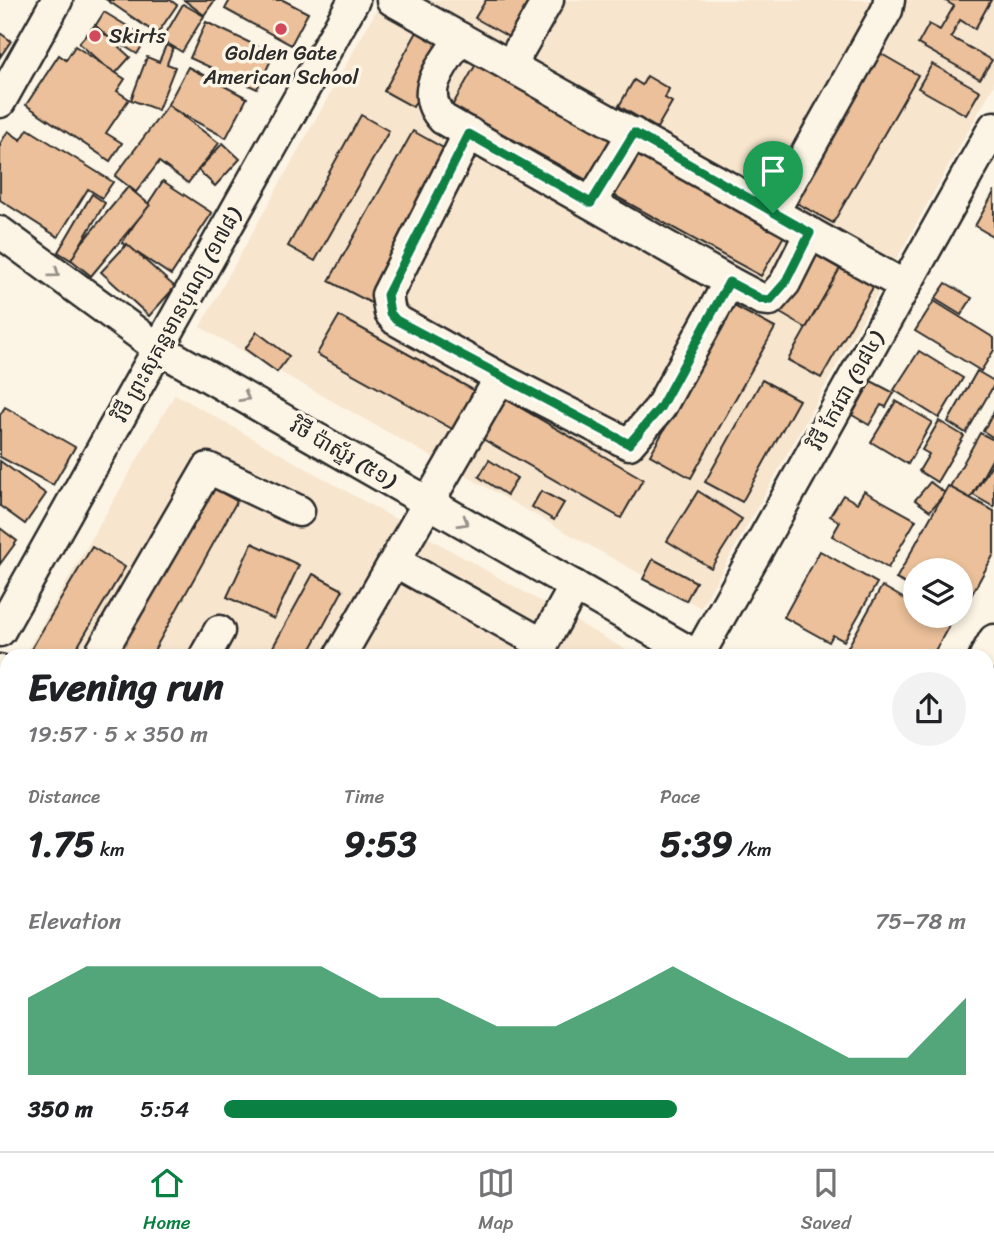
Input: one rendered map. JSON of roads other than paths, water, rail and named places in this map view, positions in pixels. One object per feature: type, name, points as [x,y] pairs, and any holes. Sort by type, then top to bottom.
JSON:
[{"type":"street","points":[[0,102],[57,0]]},
{"type":"street","name":"វិថី ព្រះសុគន្ធមានបុណ្យ (១៧៨)","points":[[0,631],[354,0]]},
{"type":"street","points":[[391,0],[905,286]]},
{"type":"street","points":[[510,66],[548,0]]},
{"type":"street","points":[[773,213],[887,10],[889,0]]},
{"type":"street","points":[[460,38],[434,80],[430,93],[432,107],[443,119],[729,282],[761,299],[770,300],[785,283],[810,233]]},
{"type":"street","name":"វិថី កែវជា (១៨៤)","points":[[701,649],[994,127]]},
{"type":"street","points":[[591,203],[634,133]]},
{"type":"street","points":[[469,134],[387,295],[387,304],[396,320],[500,378],[629,444],[660,408],[729,282]]},
{"type":"street","name":"វិថី ប៉ាស្ទ័រ (៥១)","points":[[0,232],[158,348],[685,649]]},
{"type":"street","points":[[344,649],[500,378]]},
{"type":"street","points":[[103,649],[208,468],[299,511]]},
{"type":"street","points":[[396,562],[538,649]]},
{"type":"street","points":[[541,649],[575,586]]},
{"type":"place","name":"Golden Gate American School","points":[[281,29]]},
{"type":"place","name":"Skirts","points":[[95,36]]}]
